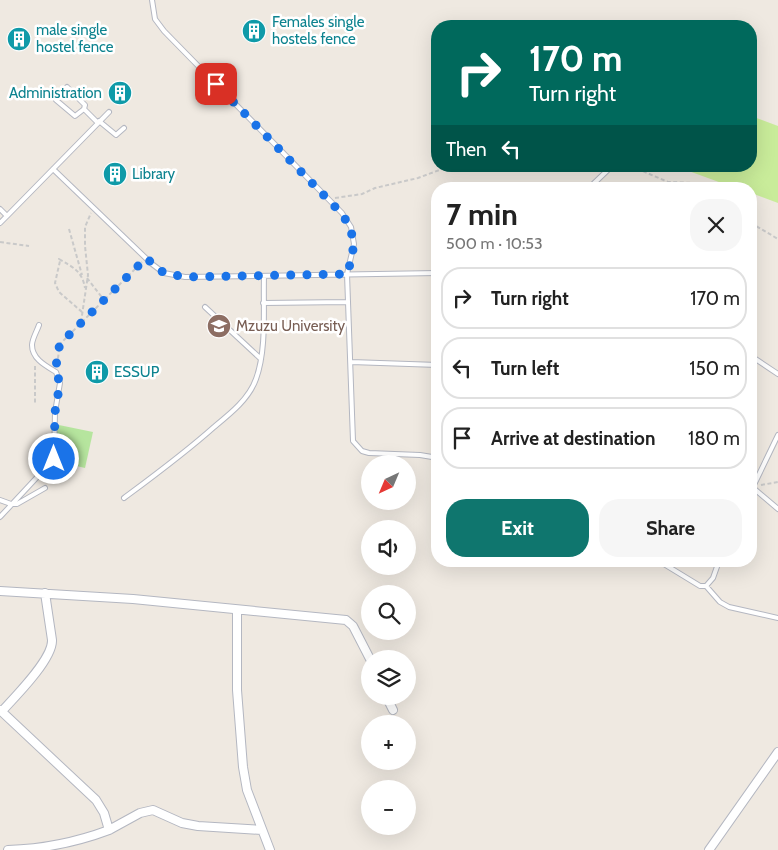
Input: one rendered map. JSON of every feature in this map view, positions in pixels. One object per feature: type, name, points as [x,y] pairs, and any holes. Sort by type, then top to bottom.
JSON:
[{"type":"street","points":[[0,591],[133,599],[346,620],[354,626],[366,650]]},
{"type":"street","points":[[0,596],[20,592]]},
{"type":"street","points":[[45,593],[52,640],[50,652],[1,711],[96,800],[104,813],[109,830]]},
{"type":"street","points":[[237,610],[237,690],[243,767],[247,790],[270,850]]},
{"type":"street","points":[[390,705],[393,710]]},
{"type":"street","points":[[709,850],[778,752]]},
{"type":"street","points":[[8,850],[33,850],[93,836],[109,830],[140,813],[153,810],[182,823],[198,826],[262,830]]},
{"type":"lane","points":[[152,0],[155,18],[164,31],[342,214],[351,227],[354,244],[347,274],[352,433],[357,447],[368,453],[431,457]]},
{"type":"lane","points":[[67,87],[85,105],[84,110]]},
{"type":"lane","points":[[56,100],[75,116],[84,110]]},
{"type":"lane","points":[[84,110],[116,135],[124,128]]},
{"type":"lane","points":[[0,223],[109,112]]},
{"type":"lane","points":[[53,169],[159,270],[172,276],[431,274]]},
{"type":"lane","points":[[595,182],[606,172]]},
{"type":"lane","points":[[0,209],[7,216]]},
{"type":"lane","points":[[124,498],[183,454],[232,412],[248,394],[256,379],[261,359],[264,276]]},
{"type":"lane","points":[[263,303],[348,302]]},
{"type":"lane","points":[[205,306],[261,359]]},
{"type":"lane","points":[[0,516],[54,459],[55,412],[60,383],[56,372],[35,356],[32,346],[39,325]]},
{"type":"lane","points":[[757,360],[778,374]]},
{"type":"lane","points":[[351,362],[431,365]]},
{"type":"lane","points":[[757,478],[778,435]]},
{"type":"lane","points":[[0,500],[17,504],[46,488]]},
{"type":"lane","points":[[757,492],[778,508]]},
{"type":"lane","points":[[668,567],[700,586],[706,586],[713,578],[718,567]]},
{"type":"lane","points":[[706,586],[720,602],[729,607],[778,618]]},
{"type":"path","points":[[328,200],[362,194],[374,188],[418,178],[434,172]]},
{"type":"path","points":[[645,172],[668,182]]},
{"type":"path","points":[[81,323],[87,278],[84,246],[85,227],[93,209]]},
{"type":"path","points":[[757,227],[778,239]]},
{"type":"path","points":[[69,229],[83,277],[85,291]]},
{"type":"path","points":[[0,242],[29,246]]},
{"type":"path","points":[[56,372],[60,344],[146,258]]},
{"type":"path","points":[[82,312],[58,292],[55,283],[59,259],[75,268],[83,277]]},
{"type":"path","points":[[87,278],[104,300]]},
{"type":"path","points":[[35,356],[36,403]]},
{"type":"path","points":[[757,487],[778,482]]},
{"type":"green space","points":[[757,118],[778,126],[778,203],[757,195],[757,182],[719,182],[691,172],[757,172]]},
{"type":"green space","points":[[54,424],[93,432],[85,468],[47,459]]},
{"type":"place","name":"Females single hostels fence","points":[[254,31]]},
{"type":"place","name":"male single hostel fence","points":[[19,39]]},
{"type":"place","name":"Administration","points":[[120,93]]},
{"type":"place","name":"Library","points":[[115,174]]},
{"type":"place","name":"Mzuzu University","points":[[219,326]]},
{"type":"place","name":"ESSUP","points":[[97,372]]},
{"type":"route","points":[[54,459],[55,412],[60,383],[56,372],[60,344],[146,258],[159,270],[172,276],[246,277],[347,274],[354,244],[351,227],[342,214],[216,84]]}]
